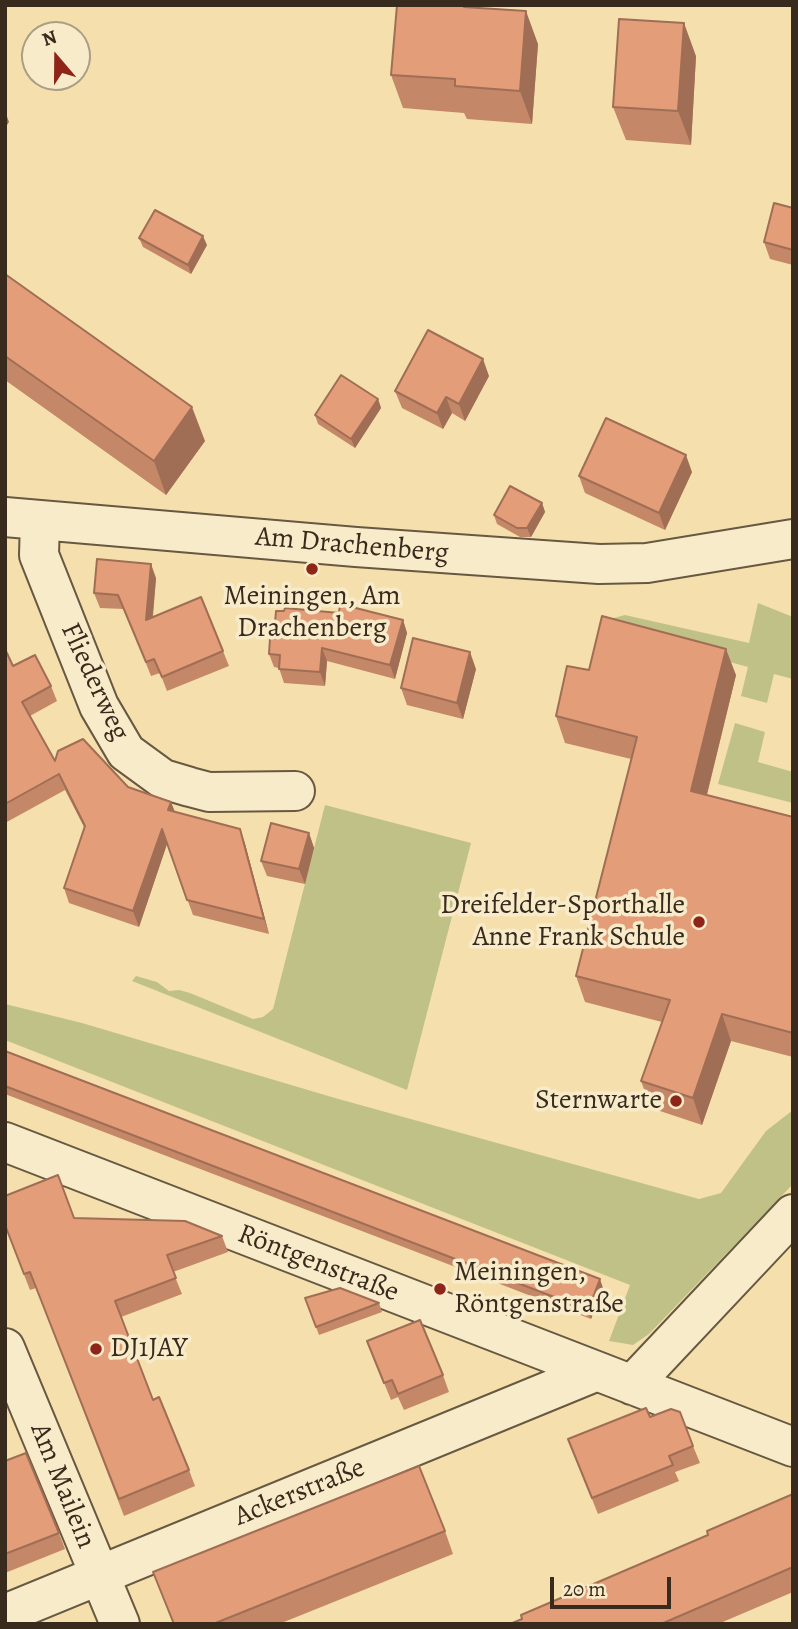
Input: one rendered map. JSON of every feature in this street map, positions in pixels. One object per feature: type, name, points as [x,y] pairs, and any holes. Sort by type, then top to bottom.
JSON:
[{"type":"street","name":"Am Drachenberg","points":[[23,518],[355,547],[599,564],[647,563],[793,539]]},
{"type":"street","name":"Fliederweg","points":[[23,518],[99,706],[126,752],[163,779],[200,790],[295,791]]},
{"type":"street","name":"Röntgenstraße","points":[[5,1142],[793,1447]]},
{"type":"street","points":[[632,1385],[793,1214]]},
{"type":"street","name":"Am Mailein","points":[[5,1348],[120,1624]]},
{"type":"street","name":"Ackerstraße","points":[[5,1614],[595,1372]]},
{"type":"green space","points":[[758,603],[793,617],[793,679],[774,674],[767,703],[741,696],[748,667],[599,626],[603,621],[625,615],[749,643]]},
{"type":"green space","points":[[735,723],[765,732],[758,762],[793,772],[793,803],[718,784]]},
{"type":"green space","points":[[325,805],[471,843],[407,1090],[132,981],[136,976],[157,982],[169,991],[190,993],[253,1019],[263,1017],[273,1009]]},
{"type":"green space","points":[[5,1004],[82,1023],[335,1098],[699,1199],[721,1193],[766,1131],[793,1110],[793,1184],[649,1334],[633,1345],[609,1341],[630,1285],[5,1040]]},
{"type":"building","points":[[397,5],[464,5],[526,11],[520,91],[455,86],[455,79],[391,75]]},
{"type":"building","points":[[619,19],[684,23],[678,111],[613,107]]},
{"type":"building","points":[[774,203],[793,208],[793,250],[764,242]]},
{"type":"building","points":[[155,210],[203,236],[188,265],[139,238]]},
{"type":"building","points":[[5,274],[192,407],[154,461],[5,356]]},
{"type":"building","points":[[428,330],[483,359],[459,404],[446,397],[437,413],[395,391]]},
{"type":"building","points":[[341,375],[378,399],[351,439],[315,415]]},
{"type":"building","points":[[606,418],[686,455],[659,513],[579,476]]},
{"type":"building","points":[[510,486],[542,503],[527,528],[517,528],[494,515]]},
{"type":"building","points":[[97,559],[151,564],[146,620],[201,597],[223,651],[162,677],[154,659],[146,662],[118,595],[94,593]]},
{"type":"building","points":[[340,604],[403,620],[390,665],[322,648],[320,672],[279,669],[280,655],[269,654],[271,623],[275,623],[276,611],[284,611],[285,608],[339,613]]},
{"type":"building","points":[[602,616],[726,649],[691,791],[793,817],[793,1033],[722,1014],[693,1098],[641,1081],[670,1000],[576,976],[637,737],[556,716],[567,666],[589,670]]},
{"type":"building","points":[[413,638],[470,652],[457,703],[401,688]]},
{"type":"building","points":[[5,649],[13,666],[35,655],[51,686],[22,702],[55,761],[58,751],[83,739],[128,787],[171,802],[168,810],[240,829],[264,919],[187,900],[162,829],[133,911],[64,888],[85,826],[59,774],[5,804]]},
{"type":"building","points":[[271,823],[309,833],[299,869],[261,861]]},
{"type":"building","points":[[5,1051],[600,1279],[588,1310],[5,1086]]},
{"type":"building","points":[[58,1175],[74,1218],[185,1221],[222,1236],[167,1255],[176,1278],[115,1301],[153,1400],[159,1397],[189,1470],[119,1499],[30,1272],[24,1274],[5,1225],[5,1196]]},
{"type":"building","points":[[340,1288],[379,1303],[316,1327],[305,1298]]},
{"type":"building","points":[[420,1320],[443,1375],[398,1394],[392,1380],[384,1383],[367,1341]]},
{"type":"building","points":[[646,1408],[650,1417],[671,1409],[680,1412],[693,1446],[669,1456],[673,1465],[592,1498],[568,1439]]},
{"type":"building","points":[[26,1453],[59,1533],[5,1554],[5,1461]]},
{"type":"building","points":[[419,1466],[445,1531],[213,1624],[174,1624],[153,1572]]},
{"type":"building","points":[[793,1494],[793,1567],[661,1624],[510,1624],[522,1619],[521,1615],[708,1535],[707,1531]]},
{"type":"place","name":"Meiningen, Am Drachenberg","points":[[312,569]]},
{"type":"place","name":"Dreifelder-Sporthalle Anne Frank Schule","points":[[699,922]]},
{"type":"place","name":"Sternwarte","points":[[676,1101]]},
{"type":"place","name":"Meiningen, Röntgenstraße","points":[[440,1289]]},
{"type":"place","name":"DJ1JAY","points":[[96,1349]]}]
